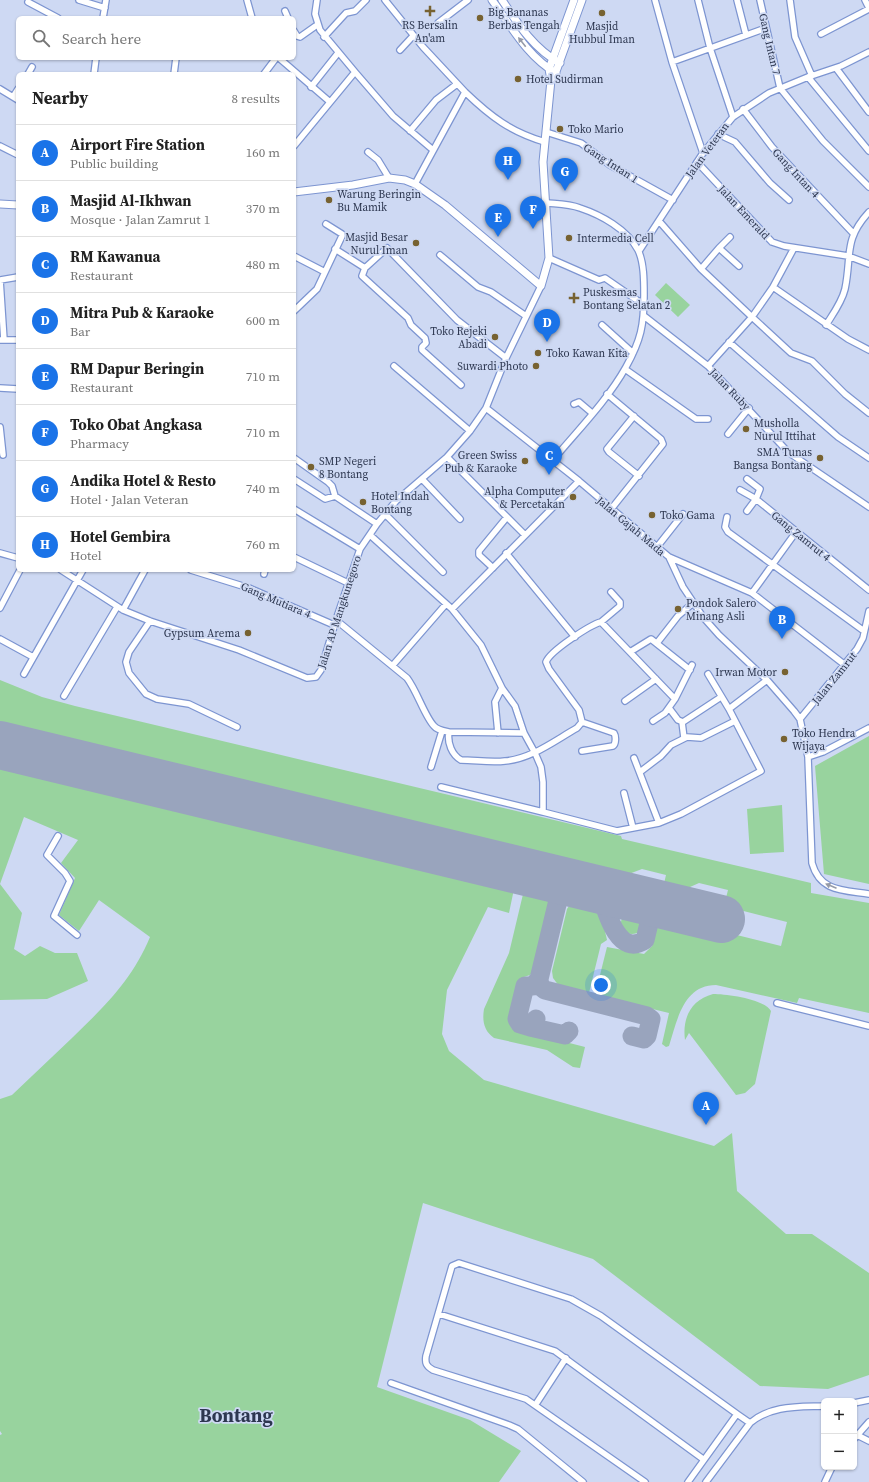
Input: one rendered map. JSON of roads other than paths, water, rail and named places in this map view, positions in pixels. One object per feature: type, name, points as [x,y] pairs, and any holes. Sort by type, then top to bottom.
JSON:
[{"type":"street","points":[[79,0],[105,8]]},
{"type":"street","points":[[103,16],[106,0]]},
{"type":"street","points":[[247,0],[251,16]]},
{"type":"street","points":[[317,0],[315,14],[317,25],[324,37],[393,116],[433,150]]},
{"type":"street","points":[[324,37],[346,13],[355,11],[366,0]]},
{"type":"street","points":[[385,0],[413,36],[457,84],[488,114],[520,134],[545,142]]},
{"type":"street","points":[[438,23],[468,0]]},
{"type":"street","points":[[492,0],[528,50],[549,69],[556,73]]},
{"type":"street","points":[[502,0],[528,37],[552,59],[560,63]]},
{"type":"street","points":[[296,192],[353,185],[389,178],[405,180],[415,184],[445,205],[541,286],[549,258],[543,162],[551,80],[549,69],[574,0]]},
{"type":"street","points":[[551,80],[560,63],[582,0]]},
{"type":"street","points":[[655,0],[672,62],[703,153]]},
{"type":"street","points":[[698,0],[710,48],[732,117]]},
{"type":"street","points":[[737,0],[746,35]]},
{"type":"street","name":"Gang Intan 7","points":[[760,0],[780,88]]},
{"type":"street","points":[[790,0],[795,37],[810,76],[869,151]]},
{"type":"street","points":[[821,34],[869,8],[865,0]]},
{"type":"street","points":[[28,2],[54,16]]},
{"type":"street","points":[[285,11],[287,16]]},
{"type":"street","points":[[296,34],[300,37],[317,25]]},
{"type":"street","points":[[672,62],[766,28]]},
{"type":"street","points":[[400,50],[413,36]]},
{"type":"street","name":"Jalan Veteran","points":[[639,250],[703,153],[732,117],[759,98],[780,88],[810,76],[836,68],[869,52]]},
{"type":"street","points":[[311,87],[338,53]]},
{"type":"street","points":[[94,72],[96,60]]},
{"type":"street","points":[[174,72],[176,60]]},
{"type":"street","points":[[266,72],[276,60]]},
{"type":"street","points":[[280,60],[294,72]]},
{"type":"street","points":[[29,72],[32,67]]},
{"type":"street","points":[[836,68],[869,112]]},
{"type":"street","points":[[296,144],[355,72]]},
{"type":"street","points":[[296,74],[330,102]]},
{"type":"street","points":[[410,131],[436,100],[457,84]]},
{"type":"street","points":[[780,88],[823,141],[869,187]]},
{"type":"street","points":[[0,89],[16,99]]},
{"type":"street","points":[[415,184],[465,92]]},
{"type":"street","name":"Gang Intan 4","points":[[743,109],[772,147],[853,233]]},
{"type":"street","name":"Gang Intan 1","points":[[546,132],[581,143],[610,165],[673,200]]},
{"type":"street","points":[[718,134],[735,142],[770,184],[789,200]]},
{"type":"street","points":[[0,146],[16,154]]},
{"type":"street","points":[[368,152],[378,160],[389,178]]},
{"type":"street","name":"Jalan Emerald","points":[[697,162],[772,242],[794,248],[848,256],[869,264]]},
{"type":"street","points":[[546,203],[579,207],[606,220],[625,233],[639,250],[643,269],[644,305],[643,327],[625,369],[592,413],[553,460]]},
{"type":"street","points":[[0,204],[16,205]]},
{"type":"street","points":[[826,324],[837,308],[845,290],[848,256],[853,233],[869,212]]},
{"type":"street","points":[[659,221],[701,269],[752,318],[791,353],[812,361],[845,394],[869,413]]},
{"type":"street","points":[[296,309],[317,289],[342,235],[326,224]]},
{"type":"street","points":[[701,269],[730,237]]},
{"type":"street","points":[[461,385],[422,350],[422,347],[426,343],[424,338],[410,325],[408,318],[362,276],[365,268],[387,248],[456,320],[506,358]]},
{"type":"street","points":[[719,248],[739,266]]},
{"type":"street","points":[[708,366],[752,318],[773,287],[794,248]]},
{"type":"street","points":[[335,249],[365,268]]},
{"type":"street","points":[[440,255],[478,287],[491,292],[526,316]]},
{"type":"street","points":[[296,257],[325,272]]},
{"type":"street","points":[[549,258],[599,280],[605,278],[644,305]]},
{"type":"street","points":[[16,277],[0,280],[2,340],[16,340]]},
{"type":"street","name":"Jalan AP Mangkunegoro","points":[[150,621],[227,646],[307,678],[311,678],[319,673],[360,549],[377,524],[396,501],[447,457],[470,431],[486,408],[506,358],[541,286]]},
{"type":"street","points":[[773,287],[848,339],[869,350]]},
{"type":"street","name":"Jalan Ruby","points":[[644,316],[708,366],[749,408],[777,442],[788,452],[869,507]]},
{"type":"street","points":[[602,325],[633,353]]},
{"type":"street","points":[[729,342],[838,437],[869,458]]},
{"type":"street","points":[[394,366],[470,431]]},
{"type":"street","points":[[625,369],[696,420],[708,419]]},
{"type":"street","points":[[0,388],[16,389]]},
{"type":"street","points":[[607,394],[661,439],[663,444],[612,508]]},
{"type":"street","points":[[574,404],[579,402],[592,413]]},
{"type":"street","name":"Jalan Gajah Mada","points":[[486,408],[579,481],[669,557],[693,603],[719,635],[767,680],[800,719]]},
{"type":"street","points":[[728,434],[749,408]]},
{"type":"street","points":[[634,416],[607,449],[638,476]]},
{"type":"street","points":[[0,427],[3,455]]},
{"type":"street","points":[[447,457],[525,535]]},
{"type":"street","points":[[296,459],[328,482],[332,486],[335,496],[377,524]]},
{"type":"street","points":[[422,479],[460,520]]},
{"type":"street","points":[[747,479],[760,489],[756,499],[747,511]]},
{"type":"street","points":[[296,480],[324,499],[335,496]]},
{"type":"street","points":[[452,609],[579,481]]},
{"type":"street","name":"Gang Zamrut 4","points":[[740,490],[756,499],[869,590]]},
{"type":"street","points":[[296,510],[360,549]]},
{"type":"street","points":[[385,514],[443,572]]},
{"type":"street","points":[[657,547],[683,514]]},
{"type":"street","points":[[493,568],[479,555],[480,551],[507,517]]},
{"type":"street","points":[[727,517],[726,528],[728,532],[864,631]]},
{"type":"street","points":[[752,593],[796,532]]},
{"type":"street","points":[[370,535],[452,609],[481,645],[502,688],[515,706],[524,733],[535,753],[542,774],[543,812]]},
{"type":"street","points":[[0,553],[16,557]]},
{"type":"street","points":[[506,553],[575,636]]},
{"type":"street","points":[[669,557],[752,593],[845,665]]},
{"type":"street","points":[[296,558],[348,584]]},
{"type":"street","points":[[0,608],[19,572]]},
{"type":"street","points":[[64,572],[117,607],[150,621],[129,652],[126,662],[129,673],[146,694],[157,700],[189,704],[237,727]]},
{"type":"street","points":[[24,674],[82,572]]},
{"type":"street","points":[[123,610],[144,572]]},
{"type":"street","name":"Gang Mutiara 4","points":[[198,572],[249,588],[335,622],[393,665],[411,683],[434,726],[442,731]]},
{"type":"street","points":[[582,722],[579,710],[549,669],[546,662],[549,656],[575,636],[602,622],[620,606],[619,601],[611,592]]},
{"type":"street","points":[[657,643],[678,616],[693,603]]},
{"type":"street","points":[[393,665],[446,604]]},
{"type":"street","points":[[64,696],[117,607]]},
{"type":"street","name":"Jalan Zamrut","points":[[800,719],[857,649],[864,631],[869,611]]},
{"type":"street","points":[[602,622],[675,699]]},
{"type":"street","points":[[0,639],[33,657]]},
{"type":"street","points":[[630,652],[651,639],[691,668],[669,708],[653,721]]},
{"type":"street","points":[[441,787],[617,831],[659,823],[681,814],[761,770],[729,709],[708,674]]},
{"type":"street","points":[[625,701],[656,679]]},
{"type":"street","points":[[729,709],[767,680]]},
{"type":"street","points":[[498,733],[495,702],[502,688]]},
{"type":"street","points":[[682,722],[721,697]]},
{"type":"street","points":[[669,708],[678,720],[682,722],[684,738]]},
{"type":"street","points":[[800,719],[808,758],[812,862],[815,873],[820,880],[828,886],[869,894]]},
{"type":"street","points":[[640,772],[661,756],[671,745],[684,738],[701,738],[735,721]]},
{"type":"street","points":[[582,722],[614,732],[616,735],[614,746],[582,751]]},
{"type":"street","points":[[449,732],[452,752],[461,760],[503,762],[523,758],[535,753],[577,728],[582,722]]},
{"type":"street","points":[[808,758],[823,752],[869,728]]},
{"type":"street","points":[[431,767],[442,731],[524,733]]},
{"type":"street","points":[[634,758],[659,823]]},
{"type":"street","points":[[624,793],[634,828]]},
{"type":"street","points":[[58,836],[47,855],[49,859],[65,873],[70,881],[54,916],[77,936]]},
{"type":"street","points":[[777,1003],[869,1026]]},
{"type":"street","points":[[645,1482],[536,1404],[517,1395],[432,1370],[427,1366],[425,1362],[426,1356],[452,1266],[459,1263],[559,1294],[601,1316],[750,1423]]},
{"type":"street","points":[[438,1314],[545,1347],[566,1358],[703,1459]]},
{"type":"street","points":[[536,1404],[566,1358]]},
{"type":"street","points":[[391,1383],[518,1429],[583,1482]]},
{"type":"street","points":[[857,1402],[869,1400]]},
{"type":"street","points":[[706,1482],[750,1423],[759,1415],[776,1409],[821,1406]]},
{"type":"street","points":[[688,1482],[703,1459],[737,1414]]},
{"type":"street","points":[[857,1436],[869,1422]]},
{"type":"street","points":[[857,1437],[869,1441]]},
{"type":"street","points":[[825,1482],[831,1470]]},
{"type":"place","name":"RS Bersalin An'am","points":[[430,11]]},
{"type":"place","name":"Masjid Hubbul Iman","points":[[602,13]]},
{"type":"place","name":"Big Bananas Berbas Tengah","points":[[480,18]]},
{"type":"place","name":"Hotel Sudirman","points":[[518,79]]},
{"type":"place","name":"Toko Mario","points":[[560,129]]},
{"type":"place","name":"Hotel Gembira","points":[[508,180]]},
{"type":"place","name":"Andika Hotel & Resto","points":[[565,191]]},
{"type":"place","name":"Warung Beringin Bu Mamik","points":[[329,200]]},
{"type":"place","name":"Toko Obat Angkasa","points":[[533,229]]},
{"type":"place","name":"RM Dapur Beringin","points":[[498,237]]},
{"type":"place","name":"Intermedia Cell","points":[[569,238]]},
{"type":"place","name":"Masjid Besar Nurul Iman","points":[[416,243]]},
{"type":"place","name":"Puskesmas Bontang Selatan 2","points":[[574,298]]},
{"type":"place","name":"Toko Rejeki Abadi","points":[[495,337]]},
{"type":"place","name":"Mitra Pub & Karaoke","points":[[547,342]]},
{"type":"place","name":"Toko Kawan Kita","points":[[538,353]]},
{"type":"place","name":"Suwardi Photo","points":[[536,366]]},
{"type":"place","name":"Musholla Nurul Ittihat","points":[[746,429]]},
{"type":"place","name":"SMA Tunas Bangsa Bontang","points":[[820,458]]},
{"type":"place","name":"Green Swiss Pub & Karaoke","points":[[525,461]]},
{"type":"place","name":"SMP Negeri 8 Bontang","points":[[311,467]]},
{"type":"place","name":"RM Kawanua","points":[[549,475]]},
{"type":"place","name":"Alpha Computer & Percetakan","points":[[573,497]]},
{"type":"place","name":"Hotel Indah Bontang","points":[[363,502]]},
{"type":"place","name":"Toko Gama","points":[[652,515]]},
{"type":"place","name":"Pondok Salero Minang Asli","points":[[678,609]]},
{"type":"place","name":"Gypsum Arema","points":[[248,633]]},
{"type":"place","name":"Masjid Al-Ikhwan","points":[[782,639]]},
{"type":"place","name":"Irwan Motor","points":[[785,672]]},
{"type":"place","name":"Toko Hendra Wijaya","points":[[784,739]]},
{"type":"place","name":"Airport Fire Station","points":[[706,1125]]},
{"type":"district","name":"Bontang","points":[[236,1415]]}]
